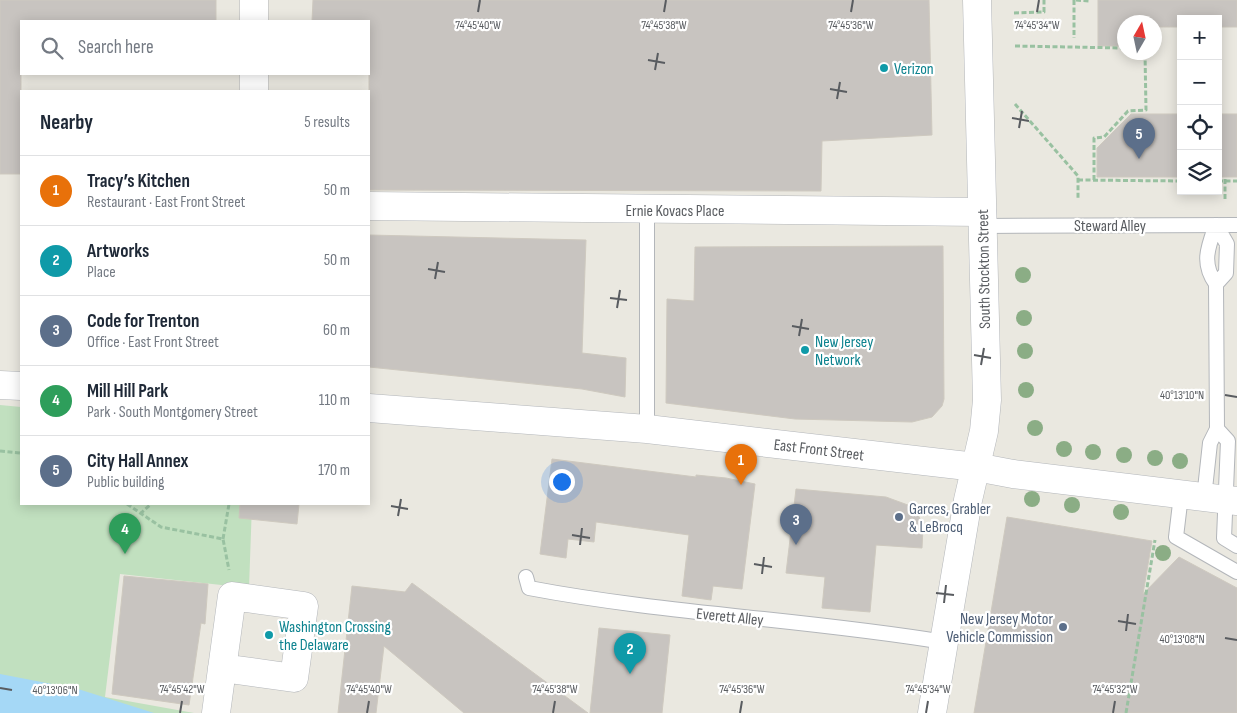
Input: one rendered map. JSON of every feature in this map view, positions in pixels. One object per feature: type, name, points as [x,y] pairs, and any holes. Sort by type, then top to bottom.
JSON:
[{"type":"street","points":[[254,0],[254,20]]},
{"type":"street","name":"South Stockton Street","points":[[932,713],[984,431],[987,400],[977,0]]},
{"type":"street","points":[[254,75],[254,90]]},
{"type":"street","name":"Ernie Kovacs Place","points":[[370,206],[647,210],[982,219]]},
{"type":"street","points":[[0,385],[20,386]]},
{"type":"street","name":"East Front Street","points":[[370,408],[647,429],[976,467],[1013,474],[1212,499]]},
{"type":"street","points":[[217,706],[222,668],[232,596],[304,606],[294,678],[222,668]]},
{"type":"lane","points":[[647,210],[647,429]]},
{"type":"lane","name":"Steward Alley","points":[[982,219],[1237,224]]},
{"type":"lane","points":[[1216,225],[1208,248],[1207,272],[1216,284],[1217,430],[1210,443],[1212,499],[1224,538],[1237,546]]},
{"type":"lane","points":[[1216,225],[1227,244],[1226,273],[1216,284]]},
{"type":"lane","points":[[1217,430],[1228,441],[1212,499],[1176,537],[1237,572]]},
{"type":"lane","name":"Everett Alley","points":[[526,577],[529,588],[560,594],[712,614],[855,629],[944,642]]},
{"type":"path","points":[[1014,13],[1044,12],[1044,0]]},
{"type":"path","points":[[1074,38],[1075,0],[1089,1]]},
{"type":"path","points":[[1015,46],[1117,48]]},
{"type":"path","points":[[1094,180],[1094,138],[1104,137],[1128,111],[1146,110],[1146,60]]},
{"type":"path","points":[[1015,104],[1078,176],[1078,200]]},
{"type":"path","points":[[1225,179],[1225,200]]},
{"type":"path","points":[[1078,180],[1177,180]]},
{"type":"path","points":[[1222,180],[1237,181]]},
{"type":"path","points":[[0,450],[20,453]]},
{"type":"path","points":[[128,505],[162,527],[223,539]]},
{"type":"path","points":[[140,514],[150,505]]},
{"type":"path","points":[[229,505],[223,539],[232,596]]},
{"type":"path","points":[[1126,713],[1155,539]]},
{"type":"green space","points":[[0,405],[20,407],[20,505],[252,505],[249,588],[120,574],[105,697],[194,713],[0,713]]},
{"type":"water","points":[[0,674],[78,689],[154,713],[0,713]]},
{"type":"building","points":[[0,0],[216,0],[216,20],[20,20],[20,174],[0,174]]},
{"type":"building","points":[[313,0],[929,0],[932,135],[822,141],[821,191],[370,190],[370,20],[312,20]]},
{"type":"building","points":[[1098,0],[1237,0],[1237,27],[1222,27],[1222,15],[1177,15],[1177,27],[1162,27],[1162,15],[1117,15],[1117,46],[1098,46]]},
{"type":"building","points":[[1131,114],[1177,114],[1177,177],[1097,177],[1097,148]]},
{"type":"building","points":[[1222,114],[1237,114],[1237,177],[1222,177]]},
{"type":"building","points":[[370,235],[586,240],[582,353],[626,358],[625,397],[582,389],[370,367]]},
{"type":"building","name":"New Jersey Network","points":[[943,246],[944,399],[942,406],[932,417],[912,422],[795,419],[666,403],[667,299],[694,301],[695,247]]},
{"type":"building","points":[[552,459],[696,477],[696,475],[726,478],[755,484],[742,589],[713,586],[711,600],[682,596],[689,535],[596,522],[594,542],[568,539],[566,558],[540,554]]},
{"type":"building","points":[[796,489],[886,497],[916,508],[923,527],[922,548],[876,545],[870,612],[822,608],[825,577],[786,573]]},
{"type":"building","points":[[240,505],[299,505],[297,524],[239,518]]},
{"type":"building","name":"New Jersey Motor Vehicle Commission","points":[[1007,517],[1152,541],[1143,594],[1179,557],[1237,588],[1237,713],[974,713]]},
{"type":"building","points":[[124,576],[208,584],[205,624],[201,623],[189,705],[112,694]]},
{"type":"building","points":[[412,583],[588,713],[464,713],[384,646],[376,713],[338,713],[352,586],[405,592]]},
{"type":"building","points":[[599,628],[670,635],[662,713],[590,713]]},
{"type":"place","name":"Verizon","points":[[884,68]]},
{"type":"place","name":"City Hall Annex","points":[[1139,159]]},
{"type":"place","name":"New Jersey Network","points":[[805,350]]},
{"type":"place","name":"Tracy’s Kitchen","points":[[741,485]]},
{"type":"place","name":"Garces, Grabler & LeBrocq","points":[[899,517]]},
{"type":"place","name":"Code for Trenton","points":[[796,545]]},
{"type":"place","name":"Mill Hill Park","points":[[125,554]]},
{"type":"place","name":"New Jersey Motor Vehicle Commission","points":[[1063,627]]},
{"type":"place","name":"Washington Crossing the Delaware","points":[[269,635]]},
{"type":"place","name":"Artworks","points":[[630,674]]}]
